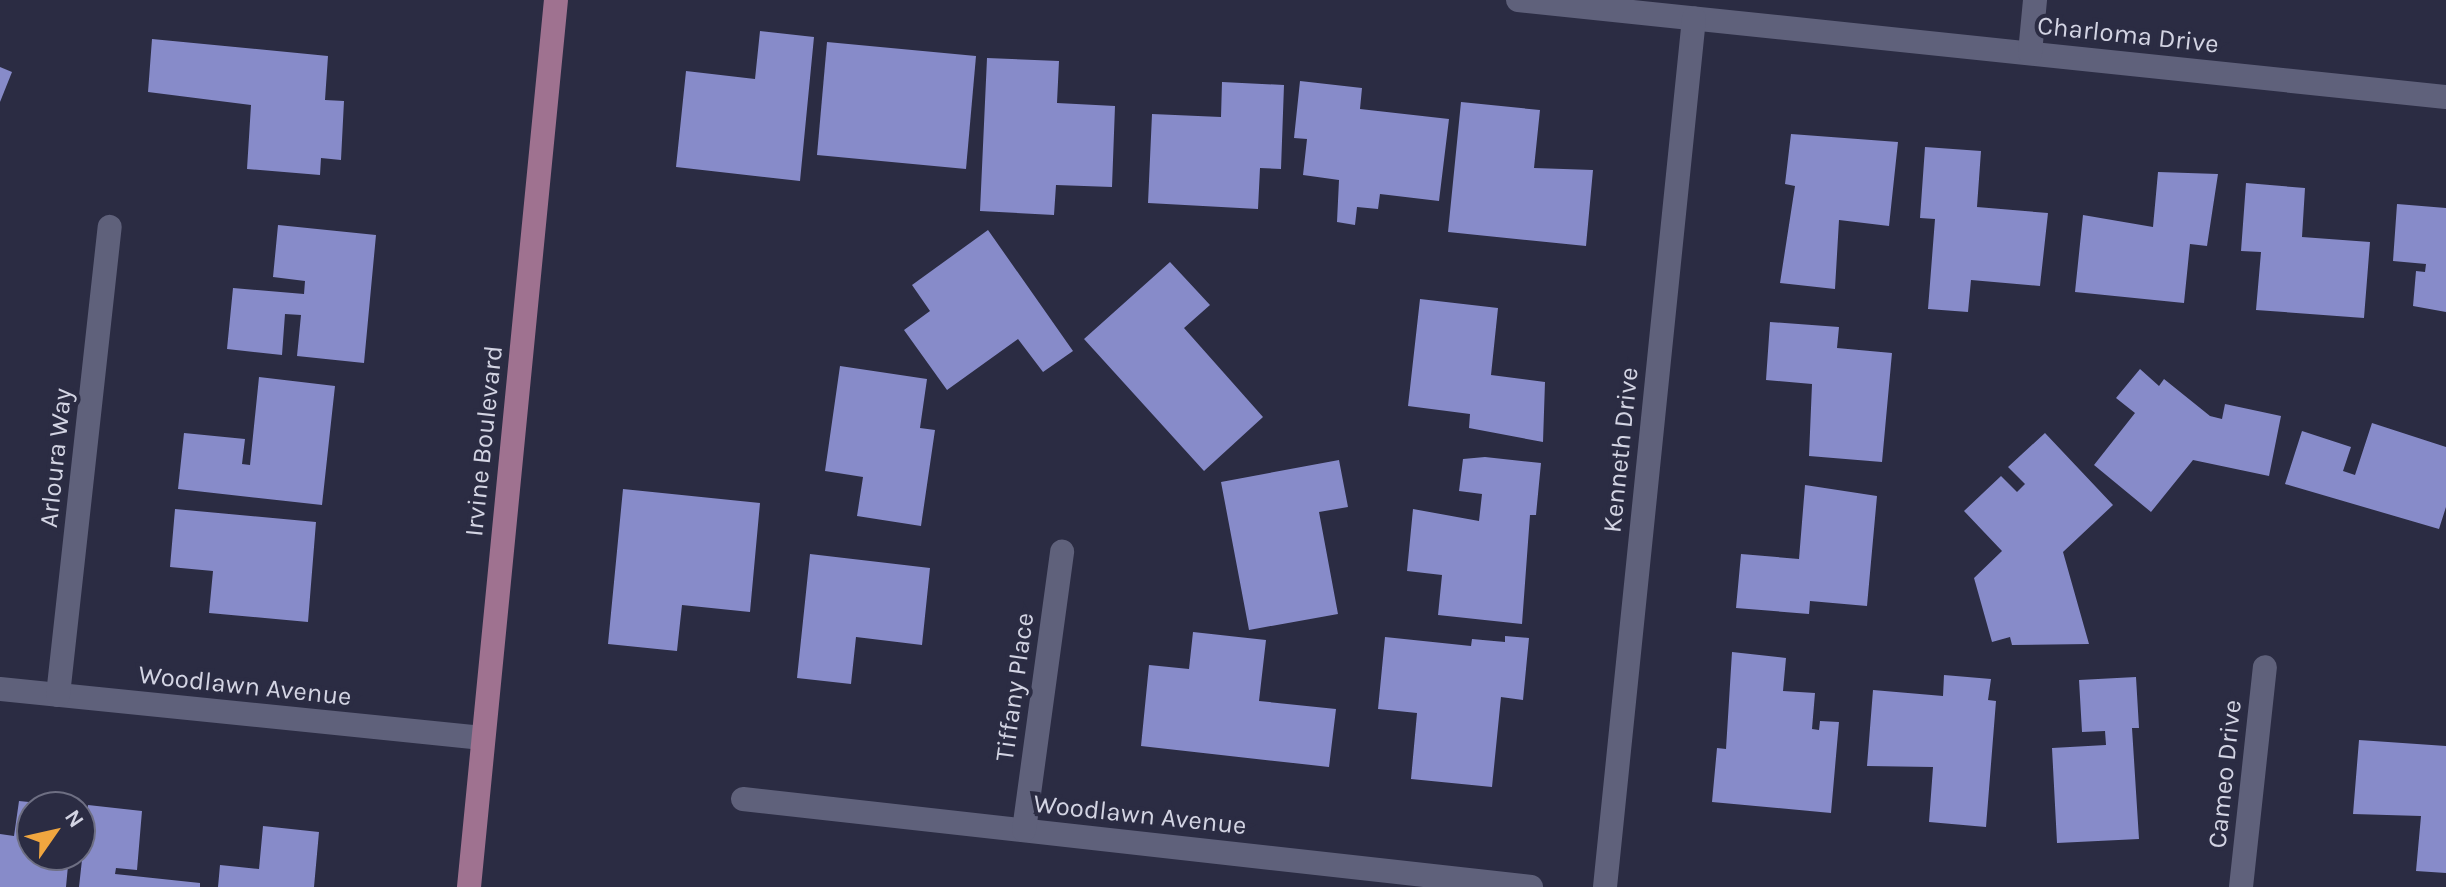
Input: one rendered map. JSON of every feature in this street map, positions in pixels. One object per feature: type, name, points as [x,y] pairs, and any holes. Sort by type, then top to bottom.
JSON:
[{"type":"main road","name":"Irvine Boulevard","points":[[469,887],[556,0]]},
{"type":"street","name":"Charloma Drive","points":[[1518,0],[2446,97]]},
{"type":"street","points":[[2030,53],[2035,0]]},
{"type":"street","name":"Kenneth Drive","points":[[1605,887],[1694,19]]},
{"type":"street","name":"Arloura Way","points":[[58,695],[110,227]]},
{"type":"street","name":"Tiffany Place","points":[[1024,830],[1062,552]]},
{"type":"street","name":"Cameo Drive","points":[[2241,887],[2265,667]]},
{"type":"street","name":"Woodlawn Avenue","points":[[0,689],[483,738]]},
{"type":"street","name":"Woodlawn Avenue","points":[[743,799],[1531,887]]},
{"type":"building","points":[[760,31],[814,37],[800,181],[676,167],[686,71],[755,79]]},
{"type":"building","points":[[152,39],[328,56],[325,100],[344,101],[341,160],[321,158],[320,175],[247,169],[251,105],[148,92]]},
{"type":"building","points":[[827,42],[976,56],[966,169],[817,155]]},
{"type":"building","points":[[987,58],[1059,61],[1057,103],[1115,106],[1112,187],[1056,185],[1054,215],[980,211]]},
{"type":"building","points":[[0,67],[12,72],[0,102]]},
{"type":"building","points":[[1300,81],[1362,88],[1360,109],[1449,119],[1439,201],[1380,194],[1378,209],[1357,207],[1355,225],[1337,222],[1339,180],[1303,175],[1307,139],[1294,138]]},
{"type":"building","points":[[1222,82],[1284,85],[1281,169],[1260,168],[1258,209],[1148,203],[1152,114],[1221,117]]},
{"type":"building","points":[[1461,102],[1540,110],[1534,168],[1593,170],[1586,246],[1448,232]]},
{"type":"building","points":[[1791,134],[1898,142],[1889,226],[1839,220],[1835,289],[1780,283],[1795,186],[1785,184]]},
{"type":"building","points":[[1925,147],[1981,151],[1977,207],[2048,213],[2040,286],[1971,280],[1968,312],[1928,309],[1935,219],[1920,218]]},
{"type":"building","points":[[2158,172],[2218,174],[2207,246],[2190,244],[2184,303],[2075,292],[2083,215],[2153,227]]},
{"type":"building","points":[[2246,183],[2305,188],[2302,237],[2370,242],[2364,318],[2256,310],[2261,252],[2241,251]]},
{"type":"building","points":[[2397,204],[2446,208],[2446,312],[2413,306],[2416,271],[2425,272],[2426,264],[2393,261]]},
{"type":"building","points":[[278,225],[376,235],[364,363],[297,356],[301,315],[285,314],[282,355],[227,349],[233,288],[304,294],[305,281],[273,277]]},
{"type":"building","points":[[988,230],[1073,351],[1043,372],[1018,339],[947,390],[904,330],[930,311],[912,285]]},
{"type":"building","points":[[1170,262],[1210,305],[1184,328],[1263,417],[1204,471],[1084,339]]},
{"type":"building","points":[[1420,299],[1498,308],[1491,375],[1545,382],[1543,442],[1469,428],[1470,414],[1408,406]]},
{"type":"building","points":[[1770,322],[1839,327],[1837,348],[1892,353],[1882,462],[1809,456],[1812,384],[1766,380]]},
{"type":"building","points":[[840,366],[927,379],[920,428],[935,430],[921,526],[857,516],[863,477],[825,471]]},
{"type":"building","points":[[2140,369],[2159,386],[2164,379],[2210,416],[2222,419],[2225,404],[2281,416],[2269,476],[2193,460],[2151,512],[2094,465],[2135,413],[2116,398]]},
{"type":"building","points":[[259,377],[335,386],[322,505],[178,489],[184,433],[245,439],[242,464],[250,465]]},
{"type":"building","points":[[2372,423],[2446,447],[2446,507],[2439,529],[2285,484],[2302,431],[2351,447],[2343,471],[2355,475]]},
{"type":"building","points":[[2045,433],[2113,505],[2063,552],[2089,644],[2012,645],[2010,637],[1992,642],[1974,578],[2002,551],[1964,511],[2001,476],[2017,492],[2025,484],[2008,467]]},
{"type":"building","points":[[1485,457],[1541,463],[1536,515],[1530,515],[1522,624],[1438,615],[1442,575],[1407,571],[1413,509],[1479,521],[1482,494],[1459,491],[1463,459]]},
{"type":"building","points":[[1339,460],[1348,507],[1319,512],[1338,614],[1249,630],[1221,482]]},
{"type":"building","points":[[1805,485],[1877,496],[1867,606],[1810,601],[1809,614],[1736,608],[1741,554],[1799,559]]},
{"type":"building","points":[[623,489],[760,503],[750,612],[682,605],[677,651],[608,644]]},
{"type":"building","points":[[175,509],[316,522],[308,622],[209,613],[213,571],[170,567]]},
{"type":"building","points":[[810,554],[930,568],[922,645],[856,637],[851,684],[797,678]]},
{"type":"building","points":[[1193,632],[1266,640],[1259,701],[1336,709],[1329,767],[1141,746],[1149,665],[1189,669]]},
{"type":"building","points":[[1505,636],[1529,638],[1523,700],[1501,697],[1492,787],[1411,779],[1417,713],[1378,709],[1385,637],[1471,646],[1472,639],[1505,642]]},
{"type":"building","points":[[1732,652],[1786,658],[1783,691],[1815,693],[1812,729],[1819,730],[1820,721],[1839,722],[1831,813],[1712,802],[1717,748],[1726,749]]},
{"type":"building","points":[[1944,675],[1991,679],[1988,700],[1996,701],[1986,827],[1929,822],[1933,767],[1867,766],[1873,690],[1943,696]]},
{"type":"building","points":[[2136,677],[2139,728],[2132,728],[2139,839],[2057,843],[2052,748],[2106,745],[2105,731],[2082,732],[2079,680]]},
{"type":"building","points":[[2359,740],[2446,746],[2446,873],[2416,871],[2421,816],[2353,814]]},
{"type":"building","points":[[96,806],[142,811],[137,870],[116,868],[115,874],[200,883],[200,887],[79,887],[81,871],[96,871]]},
{"type":"building","points":[[16,822],[16,871],[68,871],[66,887],[0,887],[0,834],[14,836]]},
{"type":"building","points":[[263,826],[319,832],[314,887],[218,887],[220,865],[259,869]]}]
